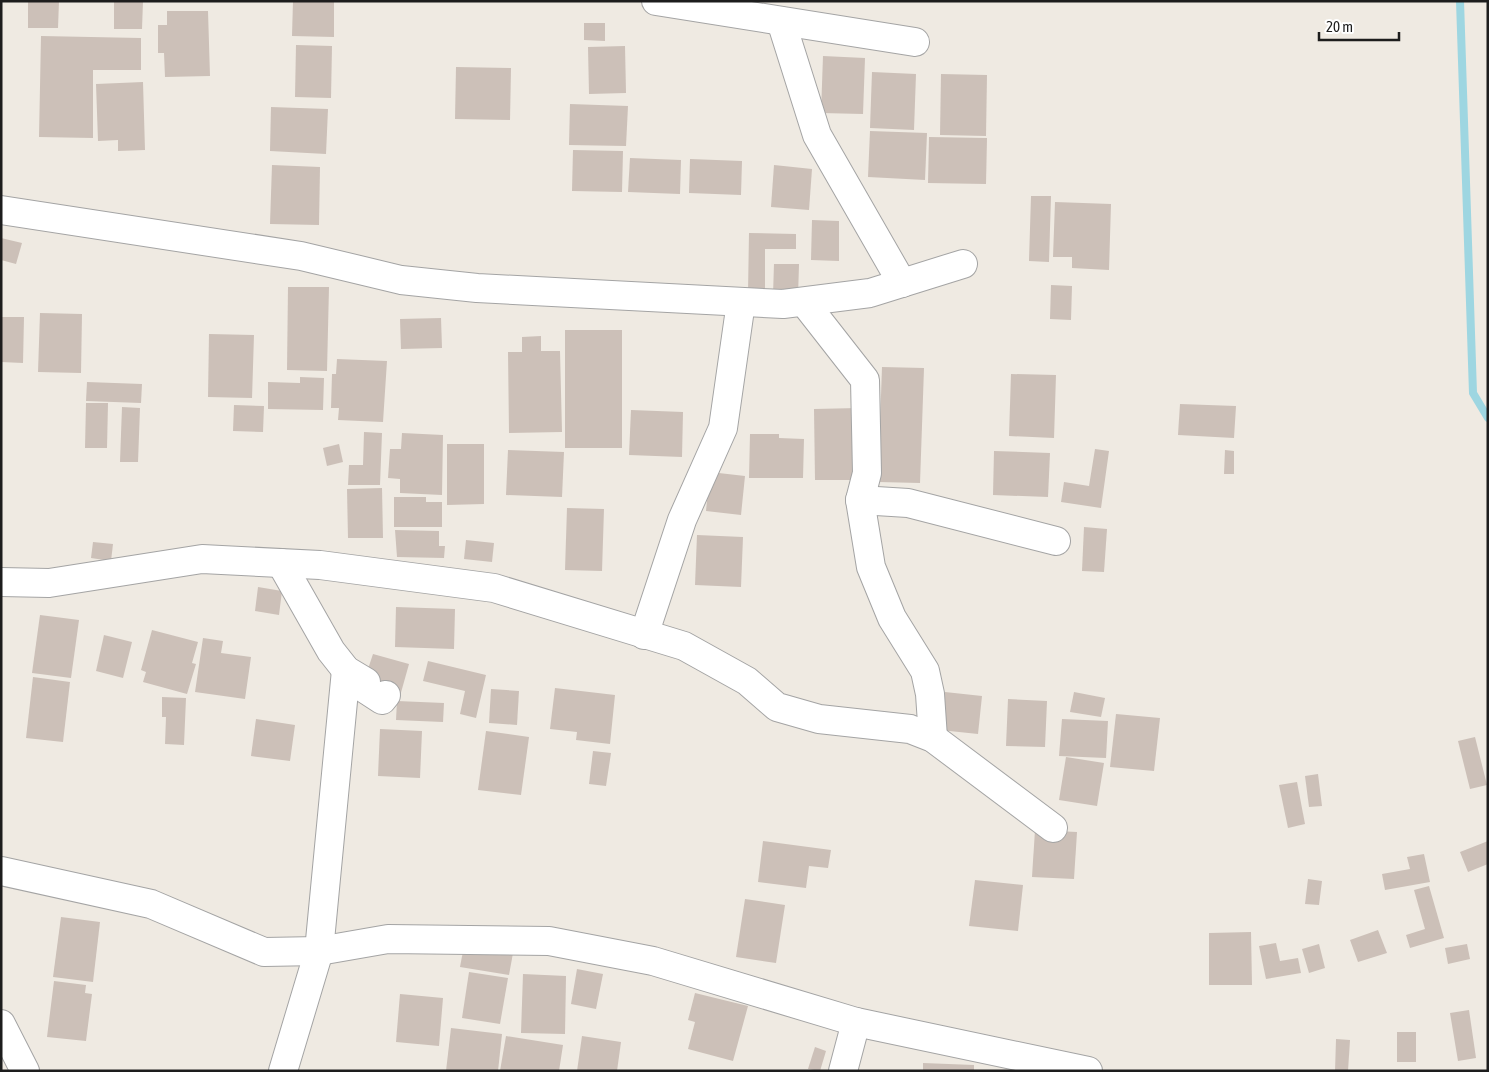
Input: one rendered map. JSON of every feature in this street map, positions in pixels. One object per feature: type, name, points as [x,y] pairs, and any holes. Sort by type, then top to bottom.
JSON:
[{"type":"street","points":[[656,1],[915,42]]},
{"type":"street","points":[[781,21],[817,134],[902,283]]},
{"type":"street","points":[[1,210],[301,256],[401,280],[477,288],[783,304],[870,293],[963,264]]},
{"type":"street","points":[[644,635],[682,520],[723,428],[740,302]]},
{"type":"street","points":[[804,302],[865,380],[866,473],[860,500],[871,567],[892,618],[925,671],[930,694],[933,738]]},
{"type":"street","points":[[860,500],[908,503],[1056,541]]},
{"type":"street","points":[[1,582],[49,583],[202,559],[320,566],[494,588],[684,646],[747,681],[777,707],[819,719],[910,729],[933,738],[1053,828]]},
{"type":"street","points":[[281,563],[330,651],[346,670],[366,682],[362,688],[382,700],[386,694]]},
{"type":"street","points":[[283,1071],[319,951],[346,670]]},
{"type":"street","points":[[1,870],[151,904],[264,952],[319,951],[388,939],[549,941],[653,962],[856,1022],[1088,1071]]},
{"type":"street","points":[[843,1071],[856,1022]]},
{"type":"street","points":[[1,1024],[25,1071]]},
{"type":"building","points":[[28,1],[59,1],[58,28],[28,28]]},
{"type":"building","points":[[114,1],[143,1],[142,29],[114,29]]},
{"type":"building","points":[[293,1],[334,1],[334,37],[292,36]]},
{"type":"building","points":[[167,11],[208,11],[210,76],[165,77],[164,53],[158,53],[158,25],[167,25]]},
{"type":"building","points":[[584,23],[605,23],[605,41],[584,40]]},
{"type":"building","points":[[41,36],[141,38],[141,70],[93,70],[93,138],[39,137]]},
{"type":"building","points":[[296,45],[332,46],[331,98],[295,97]]},
{"type":"building","points":[[625,46],[626,93],[589,94],[588,47]]},
{"type":"building","points":[[823,56],[865,58],[863,114],[821,113]]},
{"type":"building","points":[[456,67],[511,68],[510,120],[455,119]]},
{"type":"building","points":[[872,72],[916,74],[914,130],[870,128]]},
{"type":"building","points":[[941,74],[987,75],[986,136],[940,135]]},
{"type":"building","points":[[143,82],[145,150],[118,151],[118,140],[98,141],[96,84]]},
{"type":"building","points":[[570,104],[628,106],[626,146],[569,145]]},
{"type":"building","points":[[271,107],[328,109],[326,154],[270,151]]},
{"type":"building","points":[[870,131],[927,133],[925,180],[868,177]]},
{"type":"building","points":[[929,137],[987,138],[986,184],[928,183]]},
{"type":"building","points":[[573,150],[623,151],[622,192],[572,191]]},
{"type":"building","points":[[630,158],[681,160],[680,194],[628,192]]},
{"type":"building","points":[[690,159],[742,161],[741,195],[689,193]]},
{"type":"building","points":[[272,165],[320,167],[319,225],[270,224]]},
{"type":"building","points":[[774,165],[812,169],[809,210],[771,207]]},
{"type":"building","points":[[1031,196],[1051,196],[1049,262],[1029,261]]},
{"type":"building","points":[[1055,202],[1111,204],[1109,270],[1072,268],[1072,257],[1053,257]]},
{"type":"building","points":[[812,220],[839,221],[839,261],[811,260]]},
{"type":"building","points":[[749,233],[796,234],[796,249],[765,249],[765,294],[748,293]]},
{"type":"building","points":[[1,238],[22,243],[16,264],[1,260]]},
{"type":"building","points":[[774,264],[799,264],[798,296],[773,295]]},
{"type":"building","points":[[1051,285],[1072,286],[1071,320],[1050,319]]},
{"type":"building","points":[[288,287],[329,287],[327,371],[287,370]]},
{"type":"building","points":[[40,313],[82,314],[81,373],[38,372]]},
{"type":"building","points":[[1,317],[24,317],[23,363],[1,362]]},
{"type":"building","points":[[441,318],[442,348],[401,349],[400,319]]},
{"type":"building","points":[[565,330],[622,330],[622,448],[565,448]]},
{"type":"building","points":[[209,334],[254,335],[252,398],[208,397]]},
{"type":"building","points":[[541,336],[541,351],[560,351],[562,432],[509,433],[508,352],[522,352],[522,337]]},
{"type":"building","points":[[337,359],[387,361],[383,422],[338,420],[339,408],[331,408],[332,374],[336,374]]},
{"type":"building","points":[[882,367],[924,368],[920,483],[878,482]]},
{"type":"building","points":[[1011,374],[1056,375],[1054,438],[1009,436]]},
{"type":"building","points":[[300,377],[324,378],[323,410],[268,409],[268,382],[300,383]]},
{"type":"building","points":[[87,382],[142,384],[141,403],[86,401]]},
{"type":"building","points":[[86,403],[108,403],[107,448],[85,448]]},
{"type":"building","points":[[1180,404],[1236,406],[1234,438],[1178,435]]},
{"type":"building","points":[[234,405],[264,406],[263,432],[233,431]]},
{"type":"building","points":[[122,407],[140,408],[138,462],[120,462]]},
{"type":"building","points":[[858,408],[859,480],[815,480],[814,409]]},
{"type":"building","points":[[631,410],[683,412],[682,457],[629,455]]},
{"type":"building","points":[[364,432],[382,433],[380,485],[348,485],[349,465],[363,465]]},
{"type":"building","points":[[402,433],[443,435],[442,495],[400,493],[400,479],[388,478],[390,449],[401,449]]},
{"type":"building","points":[[750,434],[779,434],[779,438],[804,439],[803,478],[749,478]]},
{"type":"building","points":[[339,444],[343,462],[327,466],[323,448]]},
{"type":"building","points":[[447,444],[484,444],[484,504],[447,505]]},
{"type":"building","points":[[1095,449],[1109,451],[1101,508],[1061,502],[1064,482],[1089,486]]},
{"type":"building","points":[[508,450],[564,452],[562,497],[506,495]]},
{"type":"building","points":[[1225,450],[1234,451],[1234,474],[1224,474]]},
{"type":"building","points":[[994,451],[1050,453],[1048,497],[993,495]]},
{"type":"building","points":[[710,472],[745,476],[741,515],[706,511]]},
{"type":"building","points":[[382,488],[383,538],[348,538],[347,489]]},
{"type":"building","points":[[394,497],[426,497],[426,502],[442,502],[442,527],[394,527]]},
{"type":"building","points":[[567,508],[604,509],[602,571],[565,570]]},
{"type":"building","points":[[1084,527],[1107,529],[1104,572],[1082,571]]},
{"type":"building","points":[[395,530],[439,531],[439,546],[445,546],[444,558],[397,557]]},
{"type":"building","points":[[697,535],[743,537],[741,587],[695,585]]},
{"type":"building","points":[[466,540],[494,543],[492,562],[464,559]]},
{"type":"building","points":[[93,542],[113,544],[111,561],[91,558]]},
{"type":"building","points":[[258,587],[282,591],[279,615],[255,611]]},
{"type":"building","points":[[396,607],[455,609],[454,649],[395,647]]},
{"type":"building","points":[[40,615],[79,620],[71,678],[32,673]]},
{"type":"building","points":[[152,630],[198,642],[192,663],[196,664],[187,694],[143,682],[146,672],[141,670]]},
{"type":"building","points":[[104,635],[132,642],[123,678],[96,671]]},
{"type":"building","points":[[203,638],[223,641],[221,653],[251,657],[245,699],[195,692]]},
{"type":"building","points":[[373,654],[409,664],[400,696],[367,687],[367,672]]},
{"type":"building","points":[[428,661],[486,675],[476,718],[460,714],[465,691],[423,681]]},
{"type":"building","points":[[33,677],[70,682],[63,742],[26,738]]},
{"type":"building","points":[[555,688],[615,695],[610,744],[576,740],[577,732],[550,729]]},
{"type":"building","points":[[491,689],[519,691],[517,725],[489,723]]},
{"type":"building","points":[[945,692],[982,696],[978,734],[940,730]]},
{"type":"building","points":[[1074,692],[1105,698],[1101,717],[1070,712]]},
{"type":"building","points":[[162,697],[186,698],[184,745],[165,744],[166,717],[162,717]]},
{"type":"building","points":[[1008,699],[1047,701],[1045,747],[1006,746]]},
{"type":"building","points":[[397,701],[444,703],[443,722],[396,720]]},
{"type":"building","points":[[1116,714],[1160,718],[1154,771],[1110,767]]},
{"type":"building","points":[[256,719],[295,725],[290,761],[251,756]]},
{"type":"building","points":[[1062,719],[1108,721],[1106,758],[1059,756]]},
{"type":"building","points":[[380,729],[422,731],[420,778],[378,776]]},
{"type":"building","points":[[486,731],[529,737],[521,795],[478,790]]},
{"type":"building","points":[[1475,737],[1487,785],[1470,789],[1458,741]]},
{"type":"building","points":[[593,751],[611,753],[606,786],[589,784]]},
{"type":"building","points":[[1066,757],[1104,763],[1097,806],[1059,800]]},
{"type":"building","points":[[1318,774],[1322,806],[1309,807],[1305,776]]},
{"type":"building","points":[[1297,782],[1305,824],[1288,828],[1279,785]]},
{"type":"building","points":[[1035,830],[1077,832],[1074,879],[1032,877]]},
{"type":"building","points":[[763,841],[831,850],[828,868],[809,866],[806,888],[758,882]]},
{"type":"building","points":[[1488,841],[1488,864],[1468,872],[1460,852]]},
{"type":"building","points":[[1424,854],[1430,882],[1385,890],[1382,874],[1410,869],[1407,857]]},
{"type":"building","points":[[1308,879],[1322,881],[1319,905],[1305,904]]},
{"type":"building","points":[[975,880],[1023,885],[1018,931],[969,926]]},
{"type":"building","points":[[1429,886],[1444,938],[1410,948],[1406,935],[1425,929],[1414,890]]},
{"type":"building","points":[[745,899],[785,905],[776,963],[736,957]]},
{"type":"building","points":[[61,917],[100,922],[93,982],[53,977]]},
{"type":"building","points":[[1378,930],[1387,953],[1358,962],[1350,940]]},
{"type":"building","points":[[1251,932],[1252,985],[1209,985],[1209,933]]},
{"type":"building","points":[[1276,943],[1280,961],[1298,958],[1301,973],[1266,979],[1259,946]]},
{"type":"building","points":[[1319,944],[1325,968],[1309,973],[1302,949]]},
{"type":"building","points":[[1467,944],[1470,959],[1448,964],[1445,948]]},
{"type":"building","points":[[464,946],[513,953],[509,975],[460,967]]},
{"type":"building","points":[[577,969],[603,974],[596,1009],[571,1004]]},
{"type":"building","points":[[469,972],[508,978],[500,1024],[462,1018]]},
{"type":"building","points":[[523,974],[566,976],[565,1034],[521,1033]]},
{"type":"building","points":[[54,981],[86,985],[85,993],[92,994],[86,1041],[47,1037]]},
{"type":"building","points":[[695,993],[748,1006],[733,1061],[688,1049],[695,1022],[688,1020]]},
{"type":"building","points":[[400,994],[443,998],[439,1046],[396,1042]]},
{"type":"building","points":[[1469,1010],[1476,1058],[1458,1061],[1450,1013]]},
{"type":"building","points":[[451,1028],[502,1034],[498,1071],[446,1071]]},
{"type":"building","points":[[1397,1032],[1416,1032],[1416,1062],[1397,1062]]},
{"type":"building","points":[[506,1036],[563,1045],[559,1071],[500,1071]]},
{"type":"building","points":[[582,1036],[621,1042],[617,1071],[577,1071]]},
{"type":"building","points":[[1336,1039],[1350,1040],[1348,1071],[1335,1071]]},
{"type":"building","points":[[815,1047],[826,1051],[820,1071],[808,1069]]},
{"type":"building","points":[[923,1063],[974,1065],[974,1071],[923,1071]]},
{"type":"waterway","points":[[1460,1],[1473,393],[1488,418]]}]
